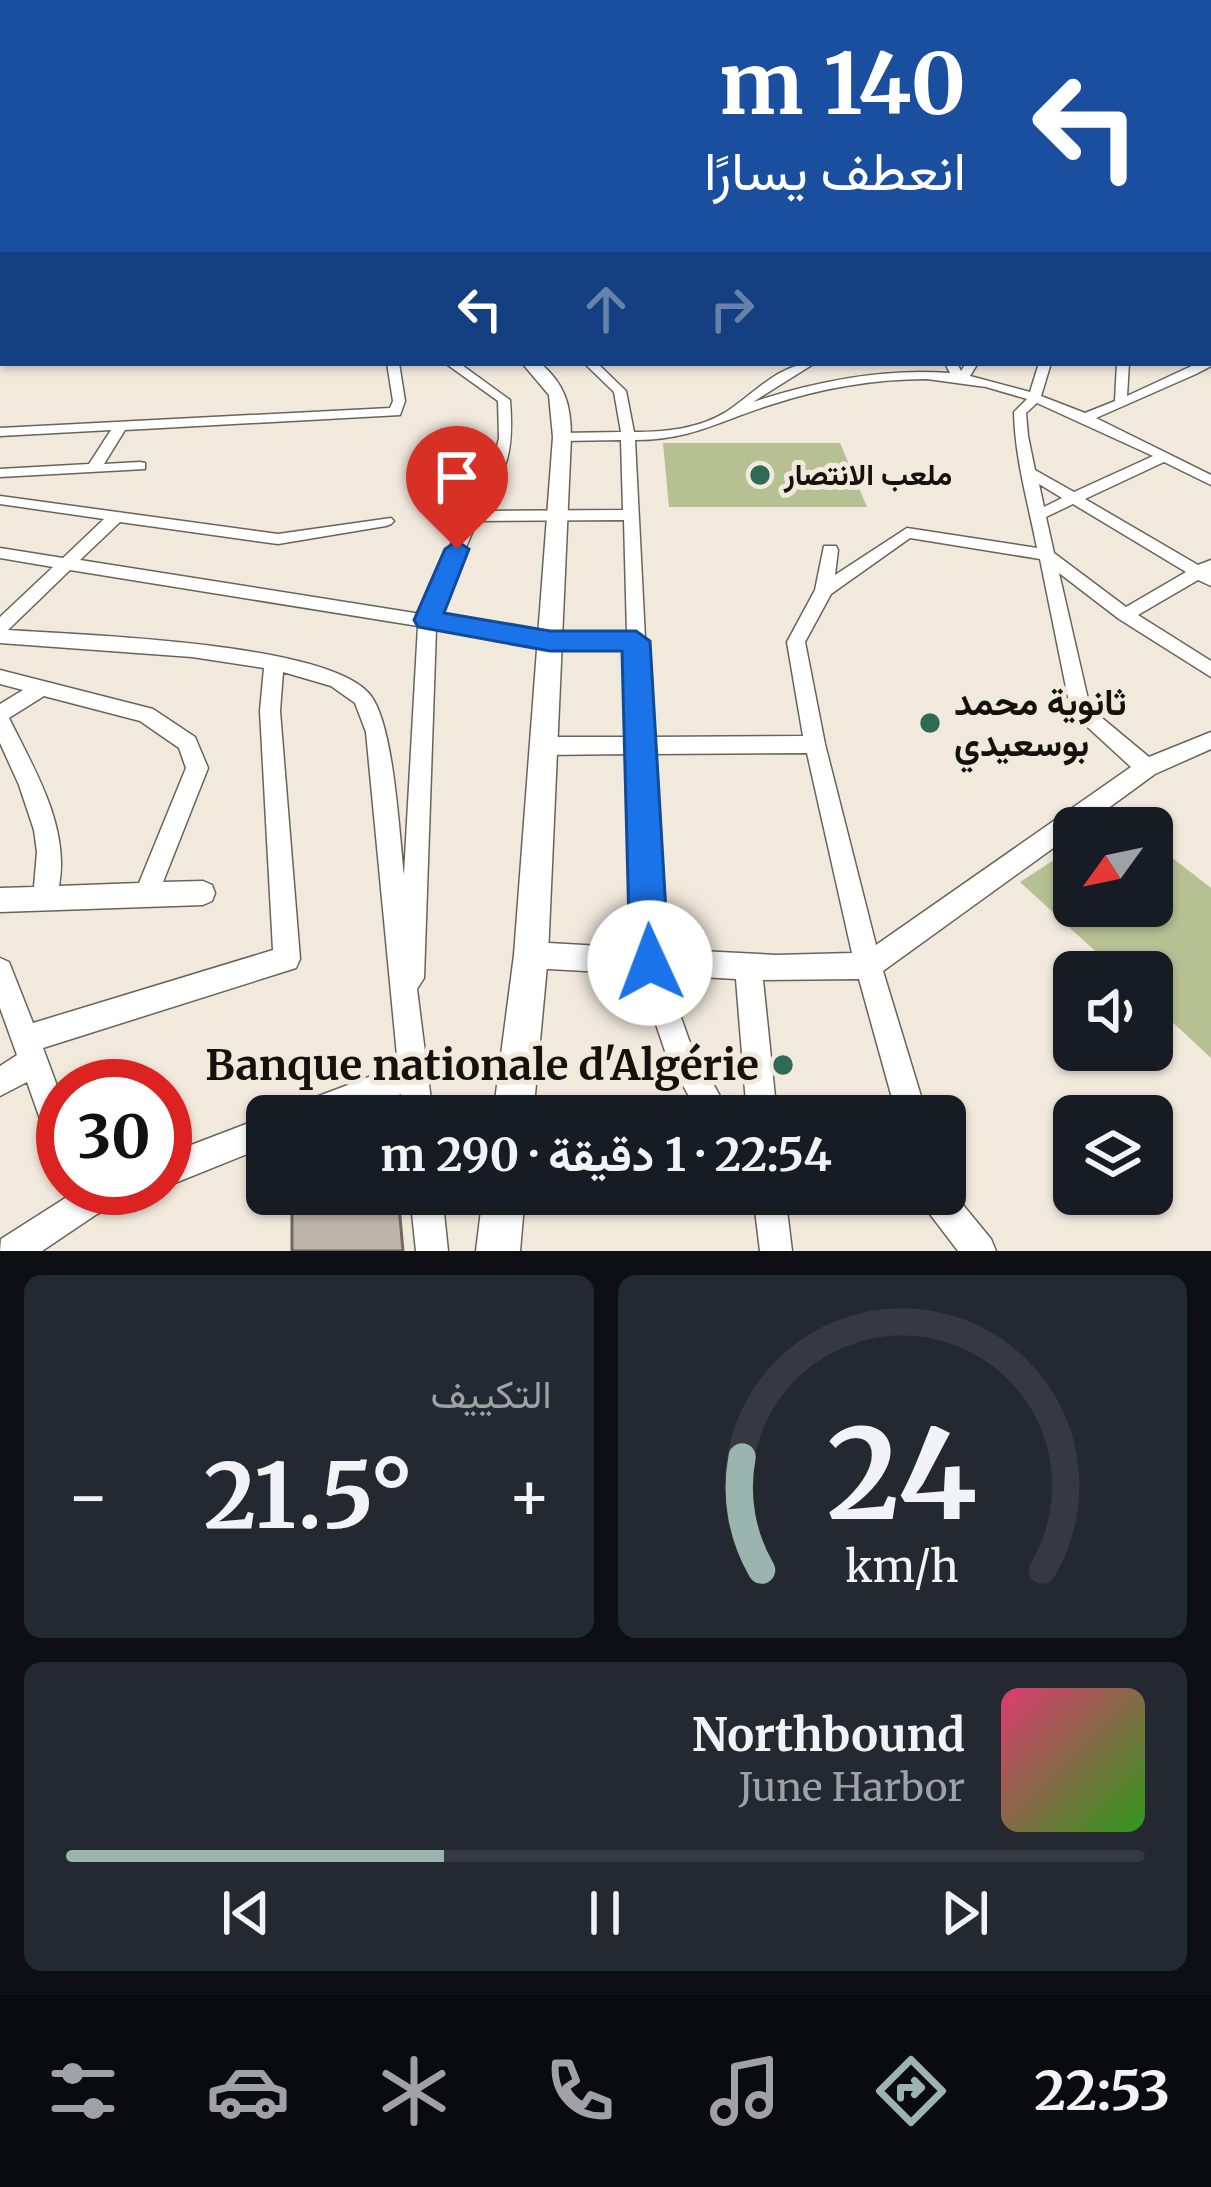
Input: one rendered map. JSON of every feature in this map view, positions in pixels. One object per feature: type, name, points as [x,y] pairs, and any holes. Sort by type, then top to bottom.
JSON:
[{"type":"main road","points":[[515,1095],[531,955],[562,437],[563,398],[549,377],[534,366]]},
{"type":"main road","points":[[498,1251],[502,1215]]},
{"type":"street","points":[[0,432],[395,412],[399,401],[393,366]]},
{"type":"street","points":[[408,1034],[428,620],[471,516],[499,472],[506,438],[506,404],[455,366]]},
{"type":"street","points":[[593,366],[620,392],[628,436],[650,963],[677,1047],[704,1095]]},
{"type":"street","points":[[736,412],[758,391],[804,366]]},
{"type":"street","points":[[952,366],[958,377],[1085,418],[1211,482]]},
{"type":"street","points":[[562,437],[668,436],[793,394],[873,379],[958,377],[967,374],[971,366]]},
{"type":"street","points":[[1045,366],[1034,400],[1020,412],[1026,470],[1082,712],[1147,768]]},
{"type":"street","points":[[1120,400],[1124,366]]},
{"type":"street","points":[[1085,418],[1120,400],[1165,388],[1198,366]]},
{"type":"street","points":[[94,468],[121,425]]},
{"type":"street","points":[[1037,514],[1163,457]]},
{"type":"street","points":[[0,473],[140,466]]},
{"type":"street","points":[[1026,470],[1206,572]]},
{"type":"street","points":[[0,500],[278,539],[386,520]]},
{"type":"street","points":[[471,516],[631,515]]},
{"type":"street","points":[[0,627],[117,516]]},
{"type":"street","points":[[824,590],[907,533],[1047,555],[1125,615],[1211,670]]},
{"type":"street","points":[[830,550],[824,590],[796,642],[868,966],[906,1095]]},
{"type":"street","points":[[0,553],[550,641],[636,641]]},
{"type":"street","points":[[1125,615],[1206,572]]},
{"type":"street","points":[[0,636],[274,662],[332,677],[362,698],[376,733],[415,1095]]},
{"type":"street","points":[[0,1082],[28,1051],[287,959],[276,892],[274,662]]},
{"type":"street","points":[[0,677],[146,715],[188,743],[197,768],[146,894]]},
{"type":"street","points":[[42,688],[0,717],[46,826],[53,870],[44,899]]},
{"type":"street","points":[[531,955],[748,967],[868,966],[1147,768],[1211,740]]},
{"type":"street","points":[[543,746],[815,744]]},
{"type":"street","points":[[0,900],[203,893]]},
{"type":"street","points":[[748,967],[760,1095]]},
{"type":"street","points":[[0,970],[36,1072]]},
{"type":"street","points":[[361,1095],[413,1075]]},
{"type":"street","points":[[192,1160],[246,1139]]},
{"type":"street","points":[[13,1251],[58,1215]]},
{"type":"street","points":[[428,1215],[432,1251]]},
{"type":"street","points":[[772,1215],[776,1251]]},
{"type":"street","points":[[951,1215],[979,1251]]},
{"type":"green space","name":"ملعب الانتصار","points":[[663,443],[840,443],[867,507],[669,507]]},
{"type":"green space","points":[[1173,858],[1211,888],[1211,1058],[1173,1023],[1173,951],[1095,951],[1069,927],[1173,927]]},
{"type":"green space","points":[[1053,861],[1053,912],[1020,882]]},
{"type":"building","points":[[292,1215],[400,1215],[403,1251],[292,1251]]},
{"type":"place","name":"ملعب الانتصار","points":[[760,475]]},
{"type":"place","name":"ثانوية محمد بوسعيدي","points":[[930,723]]},
{"type":"place","name":"Banque nationale d'Algérie","points":[[783,1065]]},
{"type":"route","points":[[457,549],[428,620],[550,641],[636,641],[650,963]]}]
